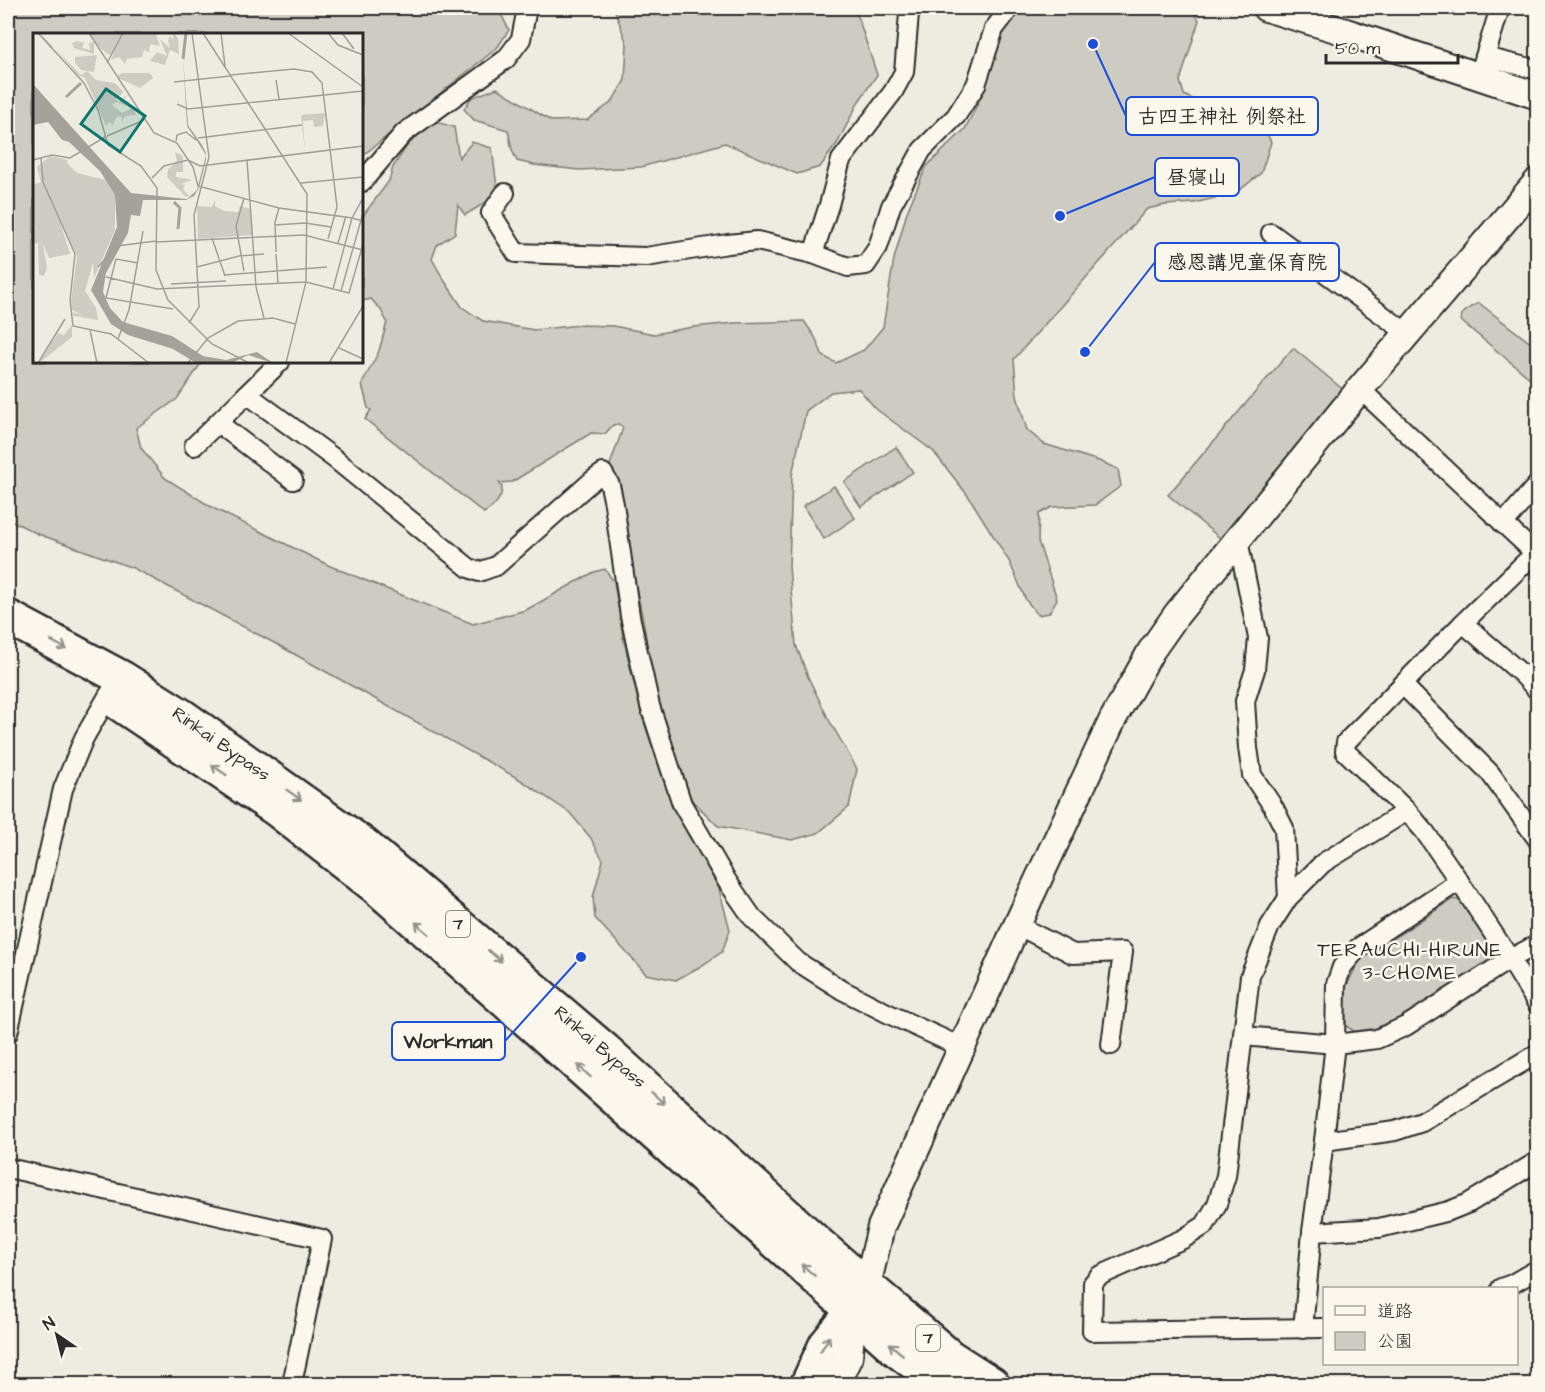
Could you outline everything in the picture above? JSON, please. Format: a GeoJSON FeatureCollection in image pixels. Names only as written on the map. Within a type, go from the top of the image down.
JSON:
{"type":"FeatureCollection","features":[{"type":"Feature","properties":{"kind":"highway","name":"Rinkai Bypass"},"geometry":{"type":"LineString","coordinates":[[8,617],[115,687]]}},
{"type":"Feature","properties":{"kind":"highway","name":"Rinkai Bypass"},"geometry":{"type":"LineString","coordinates":[[8,642],[182,716],[363,844],[605,1050],[814,1240],[898,1351],[942,1384]]}},
{"type":"Feature","properties":{"kind":"highway","name":"Rinkai Bypass"},"geometry":{"type":"LineString","coordinates":[[859,1298],[992,1384]]}},
{"type":"Feature","properties":{"kind":"main road"},"geometry":{"type":"LineString","coordinates":[[806,1384],[824,1343],[859,1298]]}},
{"type":"Feature","properties":{"kind":"main road"},"geometry":{"type":"LineString","coordinates":[[835,1384],[848,1357],[859,1298]]}},
{"type":"Feature","properties":{"kind":"street"},"geometry":{"type":"LineString","coordinates":[[363,181],[404,134],[506,59],[521,39],[527,8]]}},
{"type":"Feature","properties":{"kind":"street"},"geometry":{"type":"LineString","coordinates":[[813,254],[841,160],[893,92],[904,72],[909,14],[905,8]]}},
{"type":"Feature","properties":{"kind":"street"},"geometry":{"type":"LineString","coordinates":[[505,193],[491,213],[516,253],[646,257],[757,241],[813,254],[848,267],[866,265],[878,248],[891,206],[922,150],[956,116],[975,85],[994,29],[1010,8]]}},
{"type":"Feature","properties":{"kind":"street"},"geometry":{"type":"LineString","coordinates":[[1266,8],[1482,66],[1538,70]]}},
{"type":"Feature","properties":{"kind":"street"},"geometry":{"type":"LineString","coordinates":[[1482,66],[1500,8]]}},
{"type":"Feature","properties":{"kind":"street"},"geometry":{"type":"LineString","coordinates":[[1482,66],[1538,96]]}},
{"type":"Feature","properties":{"kind":"street"},"geometry":{"type":"LineString","coordinates":[[859,1298],[881,1227],[1017,925],[1113,719],[1151,651],[1177,614],[1360,389],[1538,181]]}},
{"type":"Feature","properties":{"kind":"street"},"geometry":{"type":"LineString","coordinates":[[1271,233],[1407,333]]}},
{"type":"Feature","properties":{"kind":"street"},"geometry":{"type":"LineString","coordinates":[[194,446],[279,363]]}},
{"type":"Feature","properties":{"kind":"street"},"geometry":{"type":"LineString","coordinates":[[1360,389],[1536,555],[1463,623],[1346,742],[1345,751],[1407,811],[1425,832],[1538,1005]]}},
{"type":"Feature","properties":{"kind":"street"},"geometry":{"type":"LineString","coordinates":[[247,394],[334,459],[469,568],[479,572],[496,566],[603,473],[610,485],[614,504],[630,616],[650,706],[682,804],[727,881],[752,917],[798,962],[842,990],[963,1048]]}},
{"type":"Feature","properties":{"kind":"street"},"geometry":{"type":"LineString","coordinates":[[218,423],[293,480]]}},
{"type":"Feature","properties":{"kind":"street"},"geometry":{"type":"LineString","coordinates":[[1503,524],[1538,484]]}},
{"type":"Feature","properties":{"kind":"street"},"geometry":{"type":"LineString","coordinates":[[1238,540],[1258,638],[1255,670],[1245,700],[1248,748],[1252,775],[1284,828],[1288,898]]}},
{"type":"Feature","properties":{"kind":"street"},"geometry":{"type":"LineString","coordinates":[[1463,623],[1538,691]]}},
{"type":"Feature","properties":{"kind":"street"},"geometry":{"type":"LineString","coordinates":[[1403,685],[1490,773],[1538,840]]}},
{"type":"Feature","properties":{"kind":"street"},"geometry":{"type":"LineString","coordinates":[[8,1033],[63,789],[84,738],[115,687]]}},
{"type":"Feature","properties":{"kind":"street"},"geometry":{"type":"LineString","coordinates":[[1323,1328],[1092,1331],[1093,1283],[1099,1276],[1183,1239],[1205,1225],[1217,1204],[1226,1176],[1250,976],[1270,926],[1288,898],[1323,863],[1407,811]]}},
{"type":"Feature","properties":{"kind":"street"},"geometry":{"type":"LineString","coordinates":[[1303,1329],[1312,1232],[1335,1044],[1336,984],[1342,967],[1358,948],[1459,881]]}},
{"type":"Feature","properties":{"kind":"street"},"geometry":{"type":"LineString","coordinates":[[1017,925],[1073,954],[1123,952],[1111,1045]]}},
{"type":"Feature","properties":{"kind":"street"},"geometry":{"type":"LineString","coordinates":[[1243,1036],[1335,1044],[1377,1039],[1406,1026],[1510,959],[1538,944]]}},
{"type":"Feature","properties":{"kind":"street"},"geometry":{"type":"LineString","coordinates":[[1324,1141],[1395,1131],[1422,1122],[1538,1053]]}},
{"type":"Feature","properties":{"kind":"street"},"geometry":{"type":"LineString","coordinates":[[1312,1232],[1379,1228],[1449,1211],[1469,1203],[1538,1161]]}},
{"type":"Feature","properties":{"kind":"street"},"geometry":{"type":"LineString","coordinates":[[8,1168],[322,1239],[292,1384]]}},
{"type":"Feature","properties":{"kind":"street"},"geometry":{"type":"LineString","coordinates":[[1504,1287],[1538,1269]]}},
{"type":"Feature","properties":{"kind":"green space"},"geometry":{"type":"Polygon","coordinates":[[[8,8],[498,8],[509,30],[497,48],[363,155],[363,33],[33,33],[33,363],[201,363],[177,399],[136,428],[141,448],[165,478],[213,508],[330,566],[473,624],[526,610],[594,572],[605,569],[614,582],[623,637],[641,713],[671,801],[719,889],[730,930],[722,952],[676,980],[646,974],[595,918],[593,897],[603,860],[590,837],[570,813],[519,779],[278,645],[133,568],[38,534],[8,519],[8,8]]]}},
{"type":"Feature","properties":{"kind":"green space"},"geometry":{"type":"Polygon","coordinates":[[[614,8],[855,8],[877,75],[859,101],[838,142],[820,167],[797,174],[725,143],[641,167],[579,170],[517,161],[508,130],[474,120],[464,109],[471,98],[497,88],[551,121],[587,120],[612,102],[625,80],[627,44],[614,8]]]}},
{"type":"Feature","properties":{"kind":"green space"},"geometry":{"type":"Polygon","coordinates":[[[1022,8],[1192,8],[1199,20],[1180,81],[1184,95],[1213,109],[1259,117],[1271,142],[1261,173],[1236,193],[1194,203],[1147,209],[1014,359],[1017,396],[1027,430],[1044,444],[1118,469],[1121,486],[1095,505],[1052,507],[1039,514],[1038,541],[1057,599],[1049,613],[1038,615],[1026,600],[1009,561],[969,497],[933,451],[876,409],[859,389],[831,392],[806,411],[792,475],[789,567],[796,645],[808,677],[828,718],[857,769],[849,807],[818,833],[792,840],[718,826],[685,793],[657,711],[644,625],[620,497],[610,465],[623,428],[619,424],[613,425],[605,434],[591,433],[512,482],[499,483],[502,491],[499,498],[484,513],[365,419],[371,410],[368,408],[362,384],[379,351],[387,322],[381,310],[371,299],[363,301],[363,216],[389,181],[393,167],[407,146],[433,121],[454,127],[459,158],[472,142],[492,148],[498,195],[465,215],[458,205],[455,233],[437,245],[432,259],[462,307],[483,321],[534,330],[580,325],[613,326],[654,334],[735,323],[804,321],[815,337],[823,356],[836,363],[864,350],[883,327],[894,259],[907,212],[926,167],[965,129],[982,95],[1002,30],[1022,8]]]}},
{"type":"Feature","properties":{"kind":"green space"},"geometry":{"type":"Polygon","coordinates":[[[1479,303],[1528,341],[1537,344],[1537,384],[1461,321],[1462,314],[1479,303]]]}},
{"type":"Feature","properties":{"kind":"green space"},"geometry":{"type":"Polygon","coordinates":[[[1293,348],[1346,392],[1221,539],[1168,495],[1293,348]]]}},
{"type":"Feature","properties":{"kind":"green space"},"geometry":{"type":"Polygon","coordinates":[[[896,447],[913,472],[861,507],[844,482],[896,447]]]}},
{"type":"Feature","properties":{"kind":"green space"},"geometry":{"type":"Polygon","coordinates":[[[834,486],[855,518],[824,539],[803,506],[834,486]]]}},
{"type":"Feature","properties":{"kind":"green space"},"geometry":{"type":"Polygon","coordinates":[[[1453,899],[1465,902],[1495,948],[1491,960],[1408,1014],[1379,1030],[1357,1033],[1346,1026],[1345,989],[1359,961],[1453,899]]]}},
{"type":"Feature","properties":{"kind":"place","name":"古四王神社 例祭社"},"geometry":{"type":"Point","coordinates":[1093,44]}},
{"type":"Feature","properties":{"kind":"place","name":"昼寝山"},"geometry":{"type":"Point","coordinates":[1060,216]}},
{"type":"Feature","properties":{"kind":"place","name":"感恩講児童保育院"},"geometry":{"type":"Point","coordinates":[1085,352]}},
{"type":"Feature","properties":{"kind":"place","name":"Workman"},"geometry":{"type":"Point","coordinates":[581,957]}},
{"type":"Feature","properties":{"kind":"district","name":"TERAUCHI-HIRUNE 3-CHOME"},"geometry":{"type":"Point","coordinates":[1410,962]}}]}
